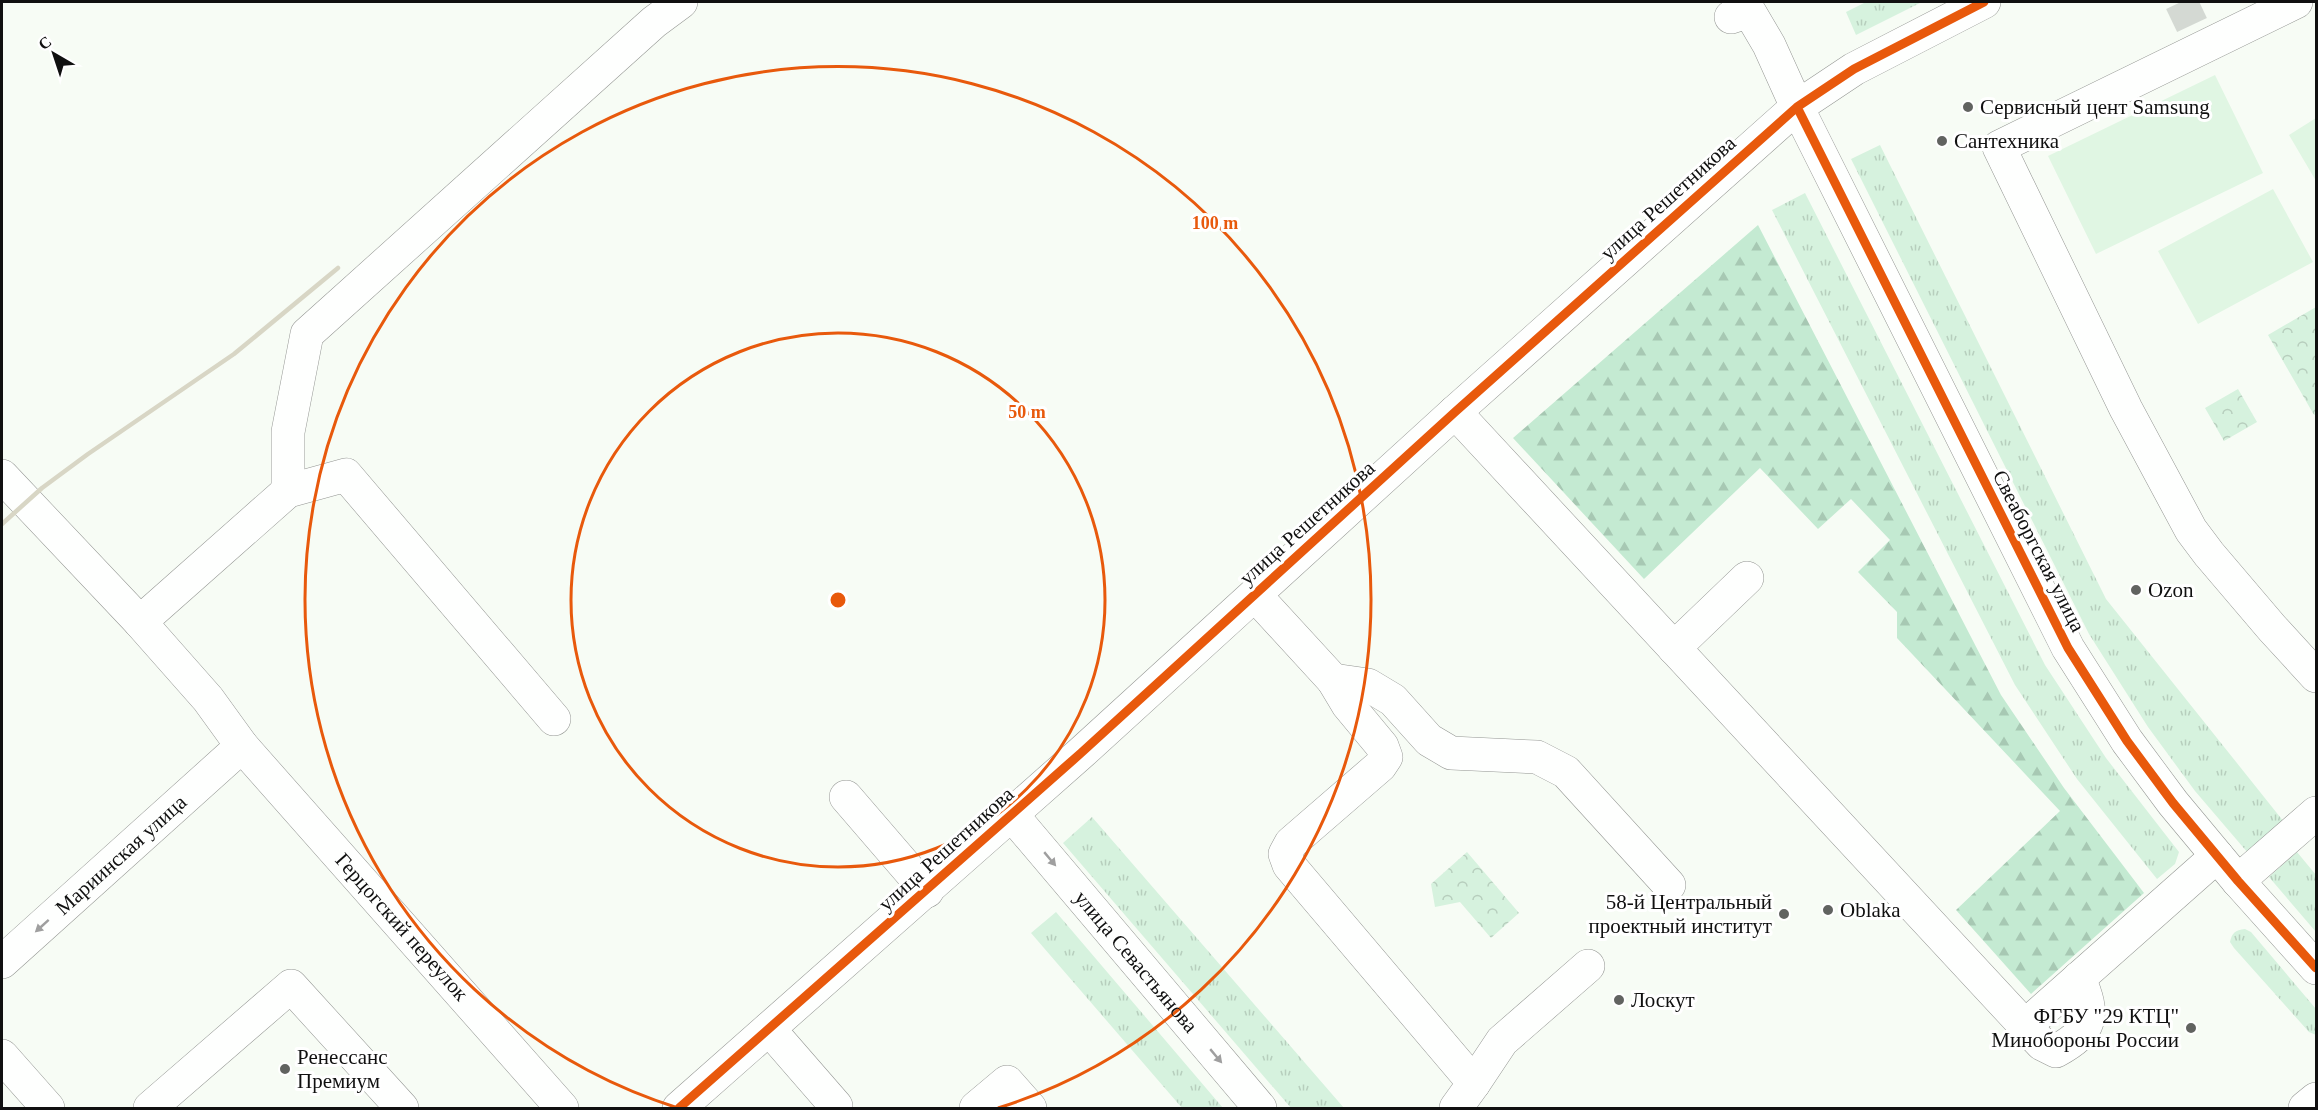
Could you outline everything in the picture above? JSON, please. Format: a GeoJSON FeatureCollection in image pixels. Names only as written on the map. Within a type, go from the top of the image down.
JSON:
{"type":"FeatureCollection","features":[{"type":"Feature","properties":{"kind":"street"},"geometry":{"type":"LineString","coordinates":[[288,491],[288,432],[307,334],[645,30],[681,2]]}},
{"type":"Feature","properties":{"kind":"street","name":"улица Решетникова"},"geometry":{"type":"LineString","coordinates":[[679,1108],[1012,815],[1455,412],[1797,107],[1854,69],[1984,2]]}},
{"type":"Feature","properties":{"kind":"street"},"geometry":{"type":"LineString","coordinates":[[2296,2],[2198,36],[1999,147],[2126,409],[2191,530],[2272,628],[2316,676]]}},
{"type":"Feature","properties":{"kind":"street","name":"Свеаборгская улица"},"geometry":{"type":"LineString","coordinates":[[1731,16],[1749,11],[1769,45],[1797,107],[2068,648],[2127,741],[2217,856],[2316,968]]}},
{"type":"Feature","properties":{"kind":"street"},"geometry":{"type":"LineString","coordinates":[[1455,412],[2025,1026],[2042,1044],[2056,1051],[2074,1041],[2086,1026],[2090,1009],[2079,978]]}},
{"type":"Feature","properties":{"kind":"street","name":"Герцогский переулок"},"geometry":{"type":"LineString","coordinates":[[2,476],[140,622],[208,699],[242,746],[562,1108]]}},
{"type":"Feature","properties":{"kind":"street"},"geometry":{"type":"LineString","coordinates":[[140,622],[288,491],[346,476],[554,719]]}},
{"type":"Feature","properties":{"kind":"street"},"geometry":{"type":"LineString","coordinates":[[1674,648],[1747,578]]}},
{"type":"Feature","properties":{"kind":"street"},"geometry":{"type":"LineString","coordinates":[[1254,595],[1333,680],[1347,705],[1382,746],[1386,757],[1380,766],[1291,843],[1285,854],[1289,865],[1465,1096],[1502,1041],[1588,966]]}},
{"type":"Feature","properties":{"kind":"street"},"geometry":{"type":"LineString","coordinates":[[1333,680],[1368,685],[1393,700],[1428,740],[1451,753],[1537,757],[1566,772],[1669,885]]}},
{"type":"Feature","properties":{"kind":"street","name":"Мариинская улица"},"geometry":{"type":"LineString","coordinates":[[2,962],[242,746]]}},
{"type":"Feature","properties":{"kind":"street"},"geometry":{"type":"LineString","coordinates":[[846,797],[927,891]]}},
{"type":"Feature","properties":{"kind":"street"},"geometry":{"type":"LineString","coordinates":[[2238,881],[2316,813]]}},
{"type":"Feature","properties":{"kind":"street","name":"улица Севастьянова"},"geometry":{"type":"LineString","coordinates":[[1012,815],[1260,1108]]}},
{"type":"Feature","properties":{"kind":"street"},"geometry":{"type":"LineString","coordinates":[[2025,1026],[2217,856]]}},
{"type":"Feature","properties":{"kind":"street"},"geometry":{"type":"LineString","coordinates":[[150,1108],[291,986],[402,1108]]}},
{"type":"Feature","properties":{"kind":"street"},"geometry":{"type":"LineString","coordinates":[[769,1029],[836,1106]]}},
{"type":"Feature","properties":{"kind":"street"},"geometry":{"type":"LineString","coordinates":[[2,1056],[48,1108]]}},
{"type":"Feature","properties":{"kind":"street"},"geometry":{"type":"LineString","coordinates":[[976,1108],[1006,1082],[1030,1108]]}},
{"type":"Feature","properties":{"kind":"street"},"geometry":{"type":"LineString","coordinates":[[2305,1108],[2316,1099]]}},
{"type":"Feature","properties":{"kind":"green space"},"geometry":{"type":"Polygon","coordinates":[[[1866,2],[1922,2],[1856,35],[1846,12],[1866,2]]]}},
{"type":"Feature","properties":{"kind":"green space"},"geometry":{"type":"Polygon","coordinates":[[[2215,75],[2263,173],[2096,254],[2048,156],[2215,75]]]}},
{"type":"Feature","properties":{"kind":"green space"},"geometry":{"type":"Polygon","coordinates":[[[2316,118],[2316,181],[2289,135],[2316,118]]]}},
{"type":"Feature","properties":{"kind":"green space"},"geometry":{"type":"Polygon","coordinates":[[[1880,145],[2106,599],[2284,822],[2248,853],[2195,791],[2148,727],[2089,634],[1851,159],[1880,145]]]}},
{"type":"Feature","properties":{"kind":"green space"},"geometry":{"type":"Polygon","coordinates":[[[2273,189],[2313,262],[2198,324],[2158,251],[2273,189]]]}},
{"type":"Feature","properties":{"kind":"green space"},"geometry":{"type":"Polygon","coordinates":[[[1805,193],[2045,665],[2106,758],[2179,852],[2175,864],[2157,879],[2077,779],[2015,685],[1772,210],[1805,193]]]}},
{"type":"Feature","properties":{"kind":"green space"},"geometry":{"type":"Polygon","coordinates":[[[1758,225],[2001,695],[2064,788],[2144,893],[2031,994],[1956,910],[2060,811],[1897,638],[1897,612],[1858,572],[1890,540],[1851,499],[1818,529],[1760,468],[1644,579],[1513,438],[1758,225]]]}},
{"type":"Feature","properties":{"kind":"green space"},"geometry":{"type":"Polygon","coordinates":[[[2316,307],[2316,414],[2314,415],[2268,335],[2316,307]]]}},
{"type":"Feature","properties":{"kind":"green space"},"geometry":{"type":"Polygon","coordinates":[[[2238,389],[2257,422],[2224,441],[2205,408],[2238,389]]]}},
{"type":"Feature","properties":{"kind":"green space"},"geometry":{"type":"Polygon","coordinates":[[[1092,817],[1344,1108],[1291,1108],[1063,843],[1092,817]]]}},
{"type":"Feature","properties":{"kind":"green space"},"geometry":{"type":"Polygon","coordinates":[[[1467,852],[1519,913],[1491,938],[1460,902],[1435,907],[1431,884],[1467,852]]]}},
{"type":"Feature","properties":{"kind":"green space"},"geometry":{"type":"Polygon","coordinates":[[[2297,852],[2316,875],[2316,932],[2269,877],[2297,852]]]}},
{"type":"Feature","properties":{"kind":"green space"},"geometry":{"type":"Polygon","coordinates":[[[1056,912],[1223,1108],[1182,1108],[1031,933],[1056,912]]]}},
{"type":"Feature","properties":{"kind":"green space"},"geometry":{"type":"Polygon","coordinates":[[[2245,929],[2251,932],[2316,1009],[2316,1035],[2309,1032],[2234,948],[2230,942],[2233,934],[2245,929]]]}},
{"type":"Feature","properties":{"kind":"tunnel"},"geometry":{"type":"LineString","coordinates":[[2181,2],[2192,25]]}},
{"type":"Feature","properties":{"kind":"railway"},"geometry":{"type":"LineString","coordinates":[[2,524],[42,488],[88,454],[234,354],[338,268]]}},
{"type":"Feature","properties":{"kind":"cycle path"},"geometry":{"type":"LineString","coordinates":[[679,1108],[1081,753],[1455,412],[1797,107],[1854,69],[1984,2]]}},
{"type":"Feature","properties":{"kind":"cycle path"},"geometry":{"type":"LineString","coordinates":[[1797,107],[2068,648],[2127,741],[2173,803],[2238,881],[2316,968]]}},
{"type":"Feature","properties":{"kind":"place","name":"Сервисный цент Samsung"},"geometry":{"type":"Point","coordinates":[1968,107]}},
{"type":"Feature","properties":{"kind":"place","name":"Сантехника"},"geometry":{"type":"Point","coordinates":[1942,141]}},
{"type":"Feature","properties":{"kind":"place","name":"Ozon"},"geometry":{"type":"Point","coordinates":[2136,590]}},
{"type":"Feature","properties":{"kind":"place","name":"Oblaka"},"geometry":{"type":"Point","coordinates":[1828,910]}},
{"type":"Feature","properties":{"kind":"place","name":"58-й Центральный проектный институт"},"geometry":{"type":"Point","coordinates":[1784,914]}},
{"type":"Feature","properties":{"kind":"place","name":"Лоскут"},"geometry":{"type":"Point","coordinates":[1619,1000]}},
{"type":"Feature","properties":{"kind":"place","name":"ФГБУ \"29 КТЦ\" Минобороны России"},"geometry":{"type":"Point","coordinates":[2191,1028]}},
{"type":"Feature","properties":{"kind":"place","name":"Ренессанс Премиум"},"geometry":{"type":"Point","coordinates":[285,1069]}}]}
